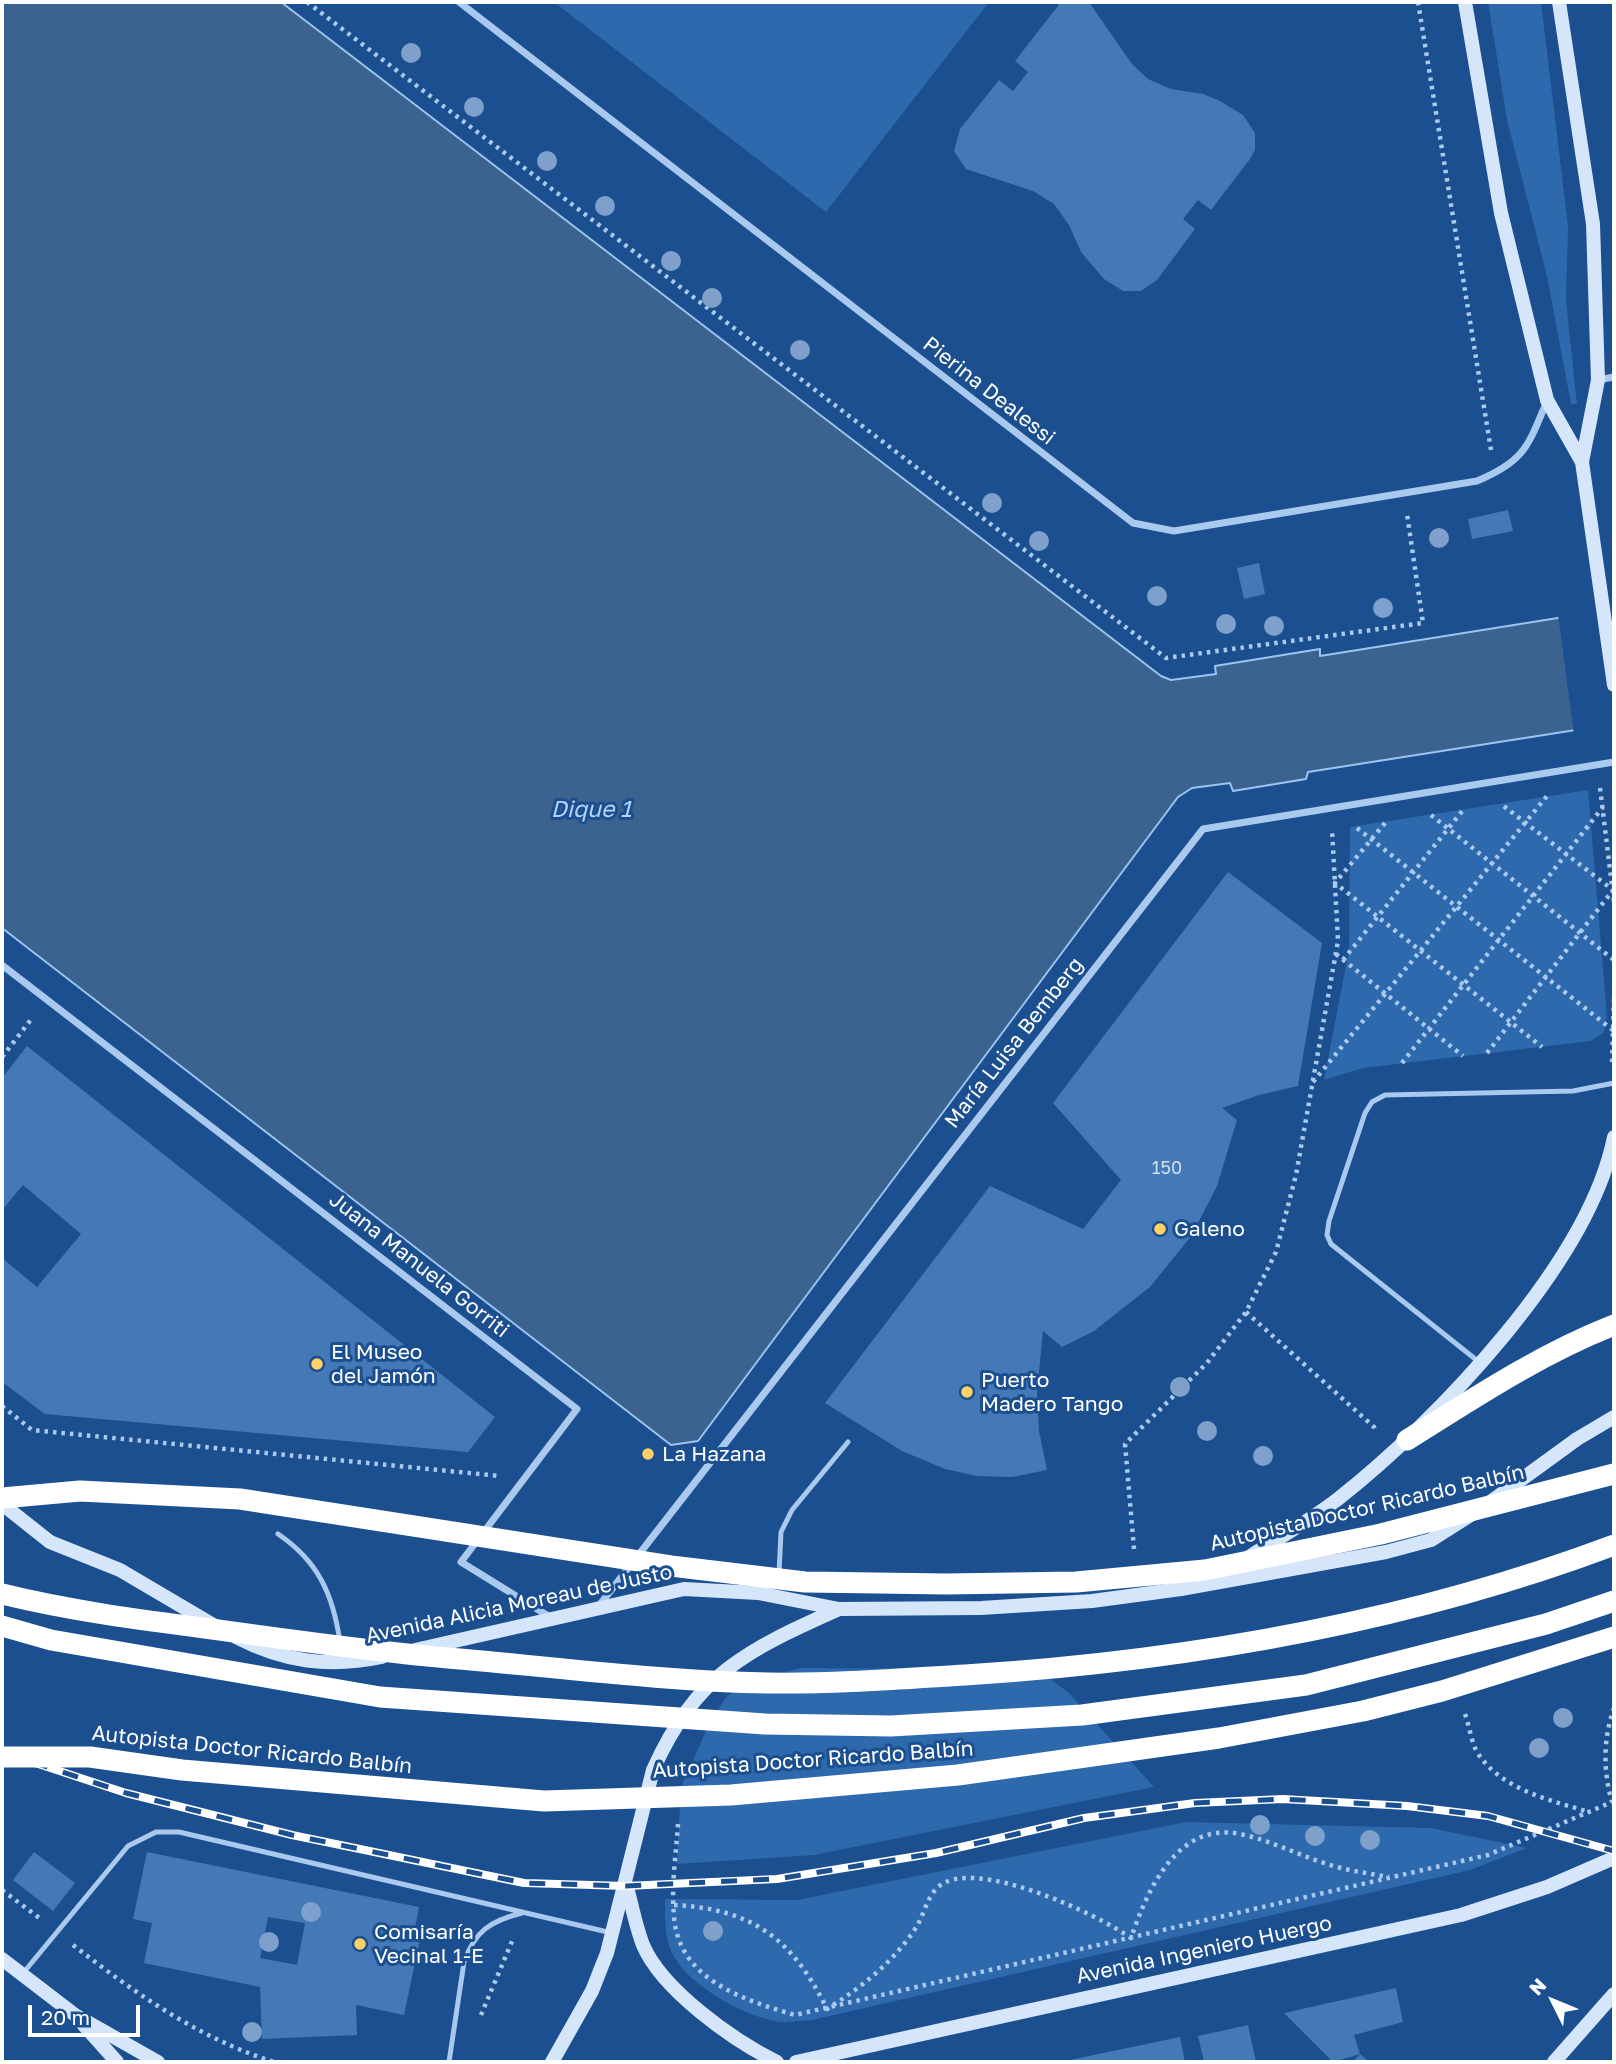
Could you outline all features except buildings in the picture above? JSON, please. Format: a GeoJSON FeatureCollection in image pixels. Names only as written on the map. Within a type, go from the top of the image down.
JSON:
{"type":"FeatureCollection","features":[{"type":"Feature","properties":{"kind":"highway"},"geometry":{"type":"LineString","coordinates":[[1407,1440],[1512,1375],[1614,1325]]}},
{"type":"Feature","properties":{"kind":"highway","name":"Autopista Doctor Ricardo Balbín"},"geometry":{"type":"LineString","coordinates":[[2,1498],[80,1491],[240,1499],[671,1566],[805,1581],[947,1584],[1076,1582],[1205,1570],[1381,1534],[1614,1474]]}},
{"type":"Feature","properties":{"kind":"highway"},"geometry":{"type":"LineString","coordinates":[[2,1594],[60,1609],[379,1651],[654,1678],[770,1683],[886,1680],[1057,1669],[1224,1648],[1393,1615],[1557,1566],[1614,1545]]}},
{"type":"Feature","properties":{"kind":"highway"},"geometry":{"type":"LineString","coordinates":[[2,1626],[51,1640],[380,1697],[765,1724],[891,1726],[1083,1715],[1306,1685],[1546,1624],[1614,1601]]}},
{"type":"Feature","properties":{"kind":"highway","name":"Autopista Doctor Ricardo Balbín"},"geometry":{"type":"LineString","coordinates":[[2,1757],[90,1757],[182,1770],[544,1801],[731,1795],[958,1775],[1219,1738],[1363,1711],[1442,1691],[1614,1637]]}},
{"type":"Feature","properties":{"kind":"main road"},"geometry":{"type":"LineString","coordinates":[[1465,2],[1501,213],[1547,400],[1582,462],[1614,685]]}},
{"type":"Feature","properties":{"kind":"main road"},"geometry":{"type":"LineString","coordinates":[[1559,2],[1593,225],[1598,380],[1582,462]]}},
{"type":"Feature","properties":{"kind":"main road"},"geometry":{"type":"LineString","coordinates":[[1210,1583],[1335,1501],[1407,1440],[1479,1362],[1575,1238],[1599,1189],[1614,1137]]}},
{"type":"Feature","properties":{"kind":"main road","name":"Avenida Alicia Moreau de Justo"},"geometry":{"type":"LineString","coordinates":[[2,1504],[50,1542],[120,1570],[249,1644],[307,1663],[342,1662],[370,1659],[684,1589],[722,1589],[839,1609],[1042,1605],[1138,1595],[1386,1552],[1431,1540],[1452,1529],[1577,1439],[1614,1417]]}},
{"type":"Feature","properties":{"kind":"main road"},"geometry":{"type":"LineString","coordinates":[[552,2062],[592,1990],[613,1933],[653,1770],[685,1711],[715,1677],[774,1638],[839,1609]]}},
{"type":"Feature","properties":{"kind":"main road","name":"Avenida Ingeniero Huergo"},"geometry":{"type":"LineString","coordinates":[[796,2062],[1461,1915],[1547,1887],[1614,1858]]}},
{"type":"Feature","properties":{"kind":"main road"},"geometry":{"type":"LineString","coordinates":[[626,1886],[644,1946],[661,1974],[720,2028],[746,2047],[777,2062]]}},
{"type":"Feature","properties":{"kind":"main road"},"geometry":{"type":"LineString","coordinates":[[2,1959],[75,2015],[158,2062]]}},
{"type":"Feature","properties":{"kind":"main road"},"geometry":{"type":"LineString","coordinates":[[1555,2062],[1614,1994]]}},
{"type":"Feature","properties":{"kind":"main road"},"geometry":{"type":"LineString","coordinates":[[75,2015],[117,2062]]}},
{"type":"Feature","properties":{"kind":"street","name":"Pierina Dealessi"},"geometry":{"type":"LineString","coordinates":[[459,2],[1133,523],[1174,531],[1477,481],[1495,473],[1525,451],[1547,400]]}},
{"type":"Feature","properties":{"kind":"street"},"geometry":{"type":"LineString","coordinates":[[1598,380],[1614,377]]}},
{"type":"Feature","properties":{"kind":"street","name":"María Luisa Bemberg"},"geometry":{"type":"LineString","coordinates":[[598,1607],[1203,829],[1478,787],[1614,762]]}},
{"type":"Feature","properties":{"kind":"street","name":"Juana Manuela Gorriti"},"geometry":{"type":"LineString","coordinates":[[2,965],[577,1409],[461,1562],[553,1619]]}},
{"type":"Feature","properties":{"kind":"lane"},"geometry":{"type":"LineString","coordinates":[[1479,1362],[1331,1244],[1327,1235],[1329,1221],[1365,1113],[1372,1102],[1385,1095],[1573,1091],[1612,1084]]}},
{"type":"Feature","properties":{"kind":"lane"},"geometry":{"type":"LineString","coordinates":[[778,1597],[781,1532],[792,1510],[848,1442]]}},
{"type":"Feature","properties":{"kind":"lane"},"geometry":{"type":"LineString","coordinates":[[278,1534],[299,1548],[316,1567],[338,1627],[342,1662]]}},
{"type":"Feature","properties":{"kind":"lane"},"geometry":{"type":"LineString","coordinates":[[22,1974],[128,1846],[156,1832],[179,1832],[613,1933]]}},
{"type":"Feature","properties":{"kind":"lane"},"geometry":{"type":"LineString","coordinates":[[449,2062],[464,1962],[469,1947],[485,1926],[496,1920],[525,1913]]}},
{"type":"Feature","properties":{"kind":"path"},"geometry":{"type":"LineString","coordinates":[[307,2],[1166,658],[1423,623],[1404,495]]}},
{"type":"Feature","properties":{"kind":"path"},"geometry":{"type":"LineString","coordinates":[[1418,2],[1495,473]]}},
{"type":"Feature","properties":{"kind":"path"},"geometry":{"type":"LineString","coordinates":[[1598,765],[1614,902]]}},
{"type":"Feature","properties":{"kind":"path"},"geometry":{"type":"LineString","coordinates":[[1312,1082],[1568,770]]}},
{"type":"Feature","properties":{"kind":"path"},"geometry":{"type":"LineString","coordinates":[[1343,960],[1448,829],[1478,787],[1613,890]]}},
{"type":"Feature","properties":{"kind":"path"},"geometry":{"type":"LineString","coordinates":[[1335,883],[1407,796],[1614,960]]}},
{"type":"Feature","properties":{"kind":"path"},"geometry":{"type":"LineString","coordinates":[[1402,1063],[1603,807]]}},
{"type":"Feature","properties":{"kind":"path"},"geometry":{"type":"LineString","coordinates":[[1331,808],[1614,1031]]}},
{"type":"Feature","properties":{"kind":"path"},"geometry":{"type":"LineString","coordinates":[[1138,1595],[1125,1444],[1207,1363],[1246,1312],[1276,1252],[1296,1175],[1336,954],[1331,808]]}},
{"type":"Feature","properties":{"kind":"path"},"geometry":{"type":"LineString","coordinates":[[1335,883],[1542,1047]]}},
{"type":"Feature","properties":{"kind":"path"},"geometry":{"type":"LineString","coordinates":[[1487,1053],[1613,890]]}},
{"type":"Feature","properties":{"kind":"path"},"geometry":{"type":"LineString","coordinates":[[1336,954],[1462,1056]]}},
{"type":"Feature","properties":{"kind":"path"},"geometry":{"type":"LineString","coordinates":[[1612,1084],[1614,997]]}},
{"type":"Feature","properties":{"kind":"path"},"geometry":{"type":"LineString","coordinates":[[2,1057],[46,1000]]}},
{"type":"Feature","properties":{"kind":"path"},"geometry":{"type":"LineString","coordinates":[[2,1406],[32,1430],[525,1478]]}},
{"type":"Feature","properties":{"kind":"path"},"geometry":{"type":"LineString","coordinates":[[678,1820],[674,1906],[681,1945],[710,1980],[734,1995],[795,2015],[1488,1855],[1612,1802],[1606,1783],[1605,1750],[1614,1708]]}},
{"type":"Feature","properties":{"kind":"path"},"geometry":{"type":"LineString","coordinates":[[1131,1938],[1152,1885],[1168,1863],[1183,1848],[1212,1835],[1237,1833],[1348,1870],[1392,1878]]}},
{"type":"Feature","properties":{"kind":"path"},"geometry":{"type":"LineString","coordinates":[[827,2009],[881,1970],[917,1925],[939,1886],[948,1882],[987,1880],[1032,1889],[1075,1906],[1111,1924],[1131,1938]]}},
{"type":"Feature","properties":{"kind":"path"},"geometry":{"type":"LineString","coordinates":[[2,1890],[167,2014],[250,2055],[274,2062]]}},
{"type":"Feature","properties":{"kind":"path"},"geometry":{"type":"LineString","coordinates":[[674,1906],[719,1910],[754,1924],[778,1940],[795,1958],[827,2009]]}},
{"type":"Feature","properties":{"kind":"path"},"geometry":{"type":"LineString","coordinates":[[476,2025],[525,1913]]}},
{"type":"Feature","properties":{"kind":"shaded area"},"geometry":{"type":"Polygon","coordinates":[[[554,2],[989,2],[826,212],[554,2]]]}},
{"type":"Feature","properties":{"kind":"shaded area"},"geometry":{"type":"Polygon","coordinates":[[[1488,2],[1541,2],[1568,226],[1566,301],[1577,404],[1571,404],[1547,276],[1507,120],[1488,2]]]}},
{"type":"Feature","properties":{"kind":"shaded area"},"geometry":{"type":"Polygon","coordinates":[[[1588,790],[1607,1017],[1604,1032],[1591,1041],[1363,1068],[1324,1080],[1349,950],[1350,827],[1588,790]]]}},
{"type":"Feature","properties":{"kind":"shaded area"},"geometry":{"type":"Polygon","coordinates":[[[801,1668],[946,1669],[1044,1675],[1068,1692],[1154,1787],[814,1855],[677,1864],[681,1787],[711,1720],[727,1696],[755,1679],[801,1668]]]}},
{"type":"Feature","properties":{"kind":"shaded area"},"geometry":{"type":"Polygon","coordinates":[[[1186,1822],[1431,1828],[1527,1848],[1470,1870],[812,2020],[771,2020],[721,1999],[705,1989],[680,1965],[668,1940],[665,1899],[797,1900],[1186,1822]]]}},
{"type":"Feature","properties":{"kind":"water","name":"Dique 1"},"geometry":{"type":"Polygon","coordinates":[[[2,2],[281,2],[1161,676],[1171,680],[1216,674],[1215,666],[1320,649],[1320,656],[1614,609],[1614,724],[1308,772],[1306,779],[1233,791],[1230,783],[1192,788],[1178,797],[698,1441],[671,1445],[2,928],[2,2]]]}},
{"type":"Feature","properties":{"kind":"pier"},"geometry":{"type":"Polygon","coordinates":[[[1614,605],[1614,728],[1574,734],[1558,614],[1614,605]]]}},
{"type":"Feature","properties":{"kind":"railway"},"geometry":{"type":"LineString","coordinates":[[2,1752],[126,1793],[292,1835],[524,1883],[626,1886],[777,1879],[936,1853],[1084,1818],[1195,1803],[1283,1799],[1407,1806],[1488,1816],[1614,1851]]}},
{"type":"Feature","properties":{"kind":"place","name":"Galeno"},"geometry":{"type":"Point","coordinates":[1160,1229]}},
{"type":"Feature","properties":{"kind":"place","name":"El Museo del Jamón"},"geometry":{"type":"Point","coordinates":[317,1364]}},
{"type":"Feature","properties":{"kind":"place","name":"Puerto Madero Tango"},"geometry":{"type":"Point","coordinates":[967,1392]}},
{"type":"Feature","properties":{"kind":"place","name":"La Hazana"},"geometry":{"type":"Point","coordinates":[648,1454]}},
{"type":"Feature","properties":{"kind":"place","name":"Comisaría Vecinal 1-E"},"geometry":{"type":"Point","coordinates":[360,1944]}}]}
